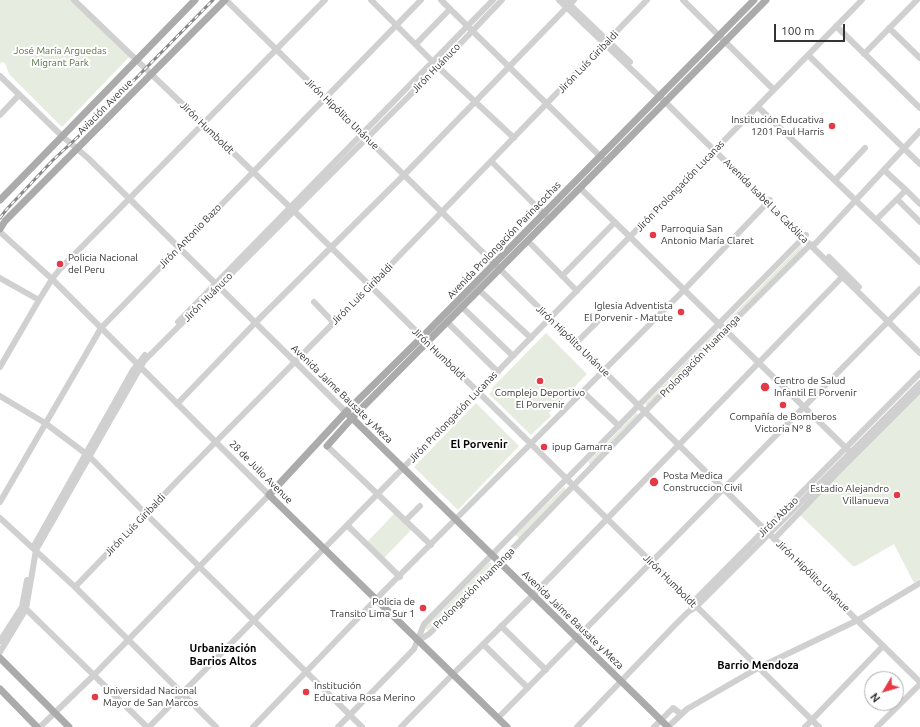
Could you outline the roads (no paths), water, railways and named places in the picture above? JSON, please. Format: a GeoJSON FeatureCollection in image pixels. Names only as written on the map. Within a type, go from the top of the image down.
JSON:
{"type":"FeatureCollection","features":[{"type":"Feature","properties":{"kind":"main road","name":"Aviación Avenue"},"geometry":{"type":"LineString","coordinates":[[0,200],[195,0]]}},
{"type":"Feature","properties":{"kind":"main road","name":"Aviación Avenue"},"geometry":{"type":"LineString","coordinates":[[0,230],[5,221],[226,0]]}},
{"type":"Feature","properties":{"kind":"main road","name":"Avenida Prolongación Parinacochas"},"geometry":{"type":"LineString","coordinates":[[327,446],[425,340],[497,266],[544,213],[754,0]]}},
{"type":"Feature","properties":{"kind":"main road","name":"Avenida Prolongación Parinacochas"},"geometry":{"type":"LineString","coordinates":[[270,495],[346,412],[447,322],[479,290],[497,266],[528,241],[766,0]]}},
{"type":"Feature","properties":{"kind":"main road","name":"Avenida Jaime Bausate y Meza"},"geometry":{"type":"LineString","coordinates":[[346,412],[668,727]]}},
{"type":"Feature","properties":{"kind":"main road","name":"28 de Julio Avenue"},"geometry":{"type":"LineString","coordinates":[[270,495],[507,727]]}},
{"type":"Feature","properties":{"kind":"main road"},"geometry":{"type":"LineString","coordinates":[[0,658],[69,727]]}},
{"type":"Feature","properties":{"kind":"main road"},"geometry":{"type":"LineString","coordinates":[[0,689],[37,727]]}},
{"type":"Feature","properties":{"kind":"street","name":"Jirón Humboldt"},"geometry":{"type":"LineString","coordinates":[[74,0],[292,209],[819,727]]}},
{"type":"Feature","properties":{"kind":"street","name":"Jirón Hipólito Unánue"},"geometry":{"type":"LineString","coordinates":[[226,0],[858,620],[920,683]]}},
{"type":"Feature","properties":{"kind":"street"},"geometry":{"type":"LineString","coordinates":[[0,367],[52,279],[325,0]]}},
{"type":"Feature","properties":{"kind":"street"},"geometry":{"type":"LineString","coordinates":[[371,0],[514,138]]}},
{"type":"Feature","properties":{"kind":"street","name":"Jirón Antonio Bazo"},"geometry":{"type":"LineString","coordinates":[[0,502],[101,328],[420,0]]}},
{"type":"Feature","properties":{"kind":"street"},"geometry":{"type":"LineString","coordinates":[[441,0],[606,162]]}},
{"type":"Feature","properties":{"kind":"street","name":"Jirón Huánuco"},"geometry":{"type":"LineString","coordinates":[[0,641],[24,602],[34,549],[138,365],[436,64],[470,28],[493,0]]}},
{"type":"Feature","properties":{"kind":"street","name":"Jirón Huánuco"},"geometry":{"type":"LineString","coordinates":[[470,28],[502,0]]}},
{"type":"Feature","properties":{"kind":"street","name":"Avenida Isabel La Católica"},"geometry":{"type":"LineString","coordinates":[[559,0],[569,3],[844,275],[920,353]]}},
{"type":"Feature","properties":{"kind":"street","name":"Jirón Luís Giribaldi"},"geometry":{"type":"LineString","coordinates":[[75,587],[296,362],[647,0]]}},
{"type":"Feature","properties":{"kind":"street"},"geometry":{"type":"LineString","coordinates":[[683,0],[774,90]]}},
{"type":"Feature","properties":{"kind":"street","name":"Jirón Prolongación Lucanas"},"geometry":{"type":"LineString","coordinates":[[148,727],[862,0]]}},
{"type":"Feature","properties":{"kind":"street"},"geometry":{"type":"LineString","coordinates":[[864,54],[917,0]]}},
{"type":"Feature","properties":{"kind":"street"},"geometry":{"type":"LineString","coordinates":[[178,404],[255,323],[404,175],[569,3]]}},
{"type":"Feature","properties":{"kind":"street"},"geometry":{"type":"LineString","coordinates":[[416,44],[450,9]]}},
{"type":"Feature","properties":{"kind":"street"},"geometry":{"type":"LineString","coordinates":[[836,26],[920,108]]}},
{"type":"Feature","properties":{"kind":"street"},"geometry":{"type":"LineString","coordinates":[[889,28],[920,58]]}},
{"type":"Feature","properties":{"kind":"street"},"geometry":{"type":"LineString","coordinates":[[808,55],[920,164]]}},
{"type":"Feature","properties":{"kind":"street","name":"Avenida Jaime Bausate y Meza"},"geometry":{"type":"LineString","coordinates":[[0,76],[62,136],[77,148],[346,412]]}},
{"type":"Feature","properties":{"kind":"street"},"geometry":{"type":"LineString","coordinates":[[0,115],[20,95]]}},
{"type":"Feature","properties":{"kind":"street"},"geometry":{"type":"LineString","coordinates":[[758,107],[877,219],[920,262]]}},
{"type":"Feature","properties":{"kind":"street","name":"Prolongación Huamanga"},"geometry":{"type":"LineString","coordinates":[[418,641],[432,631],[725,330],[857,200],[920,131]]}},
{"type":"Feature","properties":{"kind":"street"},"geometry":{"type":"LineString","coordinates":[[835,180],[865,148]]}},
{"type":"Feature","properties":{"kind":"street"},"geometry":{"type":"LineString","coordinates":[[491,161],[549,219]]}},
{"type":"Feature","properties":{"kind":"street"},"geometry":{"type":"LineString","coordinates":[[884,170],[920,204]]}},
{"type":"Feature","properties":{"kind":"street"},"geometry":{"type":"LineString","coordinates":[[580,188],[848,450]]}},
{"type":"Feature","properties":{"kind":"street"},"geometry":{"type":"LineString","coordinates":[[877,219],[906,190]]}},
{"type":"Feature","properties":{"kind":"street"},"geometry":{"type":"LineString","coordinates":[[897,199],[920,222]]}},
{"type":"Feature","properties":{"kind":"street"},"geometry":{"type":"LineString","coordinates":[[253,727],[376,600],[532,444],[769,202]]}},
{"type":"Feature","properties":{"kind":"street"},"geometry":{"type":"LineString","coordinates":[[562,276],[615,222]]}},
{"type":"Feature","properties":{"kind":"street","name":"28 de Julio Avenue"},"geometry":{"type":"LineString","coordinates":[[0,230],[52,279],[270,495]]}},
{"type":"Feature","properties":{"kind":"street","name":"Prolongación Huamanga"},"geometry":{"type":"LineString","coordinates":[[418,641],[424,624],[805,237]]}},
{"type":"Feature","properties":{"kind":"street"},"geometry":{"type":"LineString","coordinates":[[528,241],[577,291]]}},
{"type":"Feature","properties":{"kind":"street"},"geometry":{"type":"LineString","coordinates":[[401,727],[533,595],[678,444],[844,275]]}},
{"type":"Feature","properties":{"kind":"street"},"geometry":{"type":"LineString","coordinates":[[0,278],[39,300]]}},
{"type":"Feature","properties":{"kind":"street"},"geometry":{"type":"LineString","coordinates":[[498,718],[920,289]]}},
{"type":"Feature","properties":{"kind":"street"},"geometry":{"type":"LineString","coordinates":[[479,290],[531,338]]}},
{"type":"Feature","properties":{"kind":"street"},"geometry":{"type":"LineString","coordinates":[[314,302],[334,322]]}},
{"type":"Feature","properties":{"kind":"street"},"geometry":{"type":"LineString","coordinates":[[462,307],[513,356]]}},
{"type":"Feature","properties":{"kind":"street"},"geometry":{"type":"LineString","coordinates":[[576,344],[599,320]]}},
{"type":"Feature","properties":{"kind":"street","name":"Avenida Isabel La Católica"},"geometry":{"type":"LineString","coordinates":[[889,320],[920,348]]}},
{"type":"Feature","properties":{"kind":"street"},"geometry":{"type":"LineString","coordinates":[[447,322],[498,372]]}},
{"type":"Feature","properties":{"kind":"street","name":"Jirón Abtao"},"geometry":{"type":"LineString","coordinates":[[577,727],[694,605],[848,450],[920,373]]}},
{"type":"Feature","properties":{"kind":"street","name":"Jirón Abtao"},"geometry":{"type":"LineString","coordinates":[[848,450],[920,383]]}},
{"type":"Feature","properties":{"kind":"street"},"geometry":{"type":"LineString","coordinates":[[774,539],[920,390]]}},
{"type":"Feature","properties":{"kind":"street"},"geometry":{"type":"LineString","coordinates":[[583,392],[619,426]]}},
{"type":"Feature","properties":{"kind":"street"},"geometry":{"type":"LineString","coordinates":[[0,396],[45,423],[87,454],[362,727]]}},
{"type":"Feature","properties":{"kind":"street"},"geometry":{"type":"LineString","coordinates":[[327,446],[431,545]]}},
{"type":"Feature","properties":{"kind":"street"},"geometry":{"type":"LineString","coordinates":[[40,727],[94,675],[270,495]]}},
{"type":"Feature","properties":{"kind":"street"},"geometry":{"type":"LineString","coordinates":[[405,521],[420,506]]}},
{"type":"Feature","properties":{"kind":"street"},"geometry":{"type":"LineString","coordinates":[[0,518],[75,587],[181,694],[216,727]]}},
{"type":"Feature","properties":{"kind":"street"},"geometry":{"type":"LineString","coordinates":[[347,525],[400,577]]}},
{"type":"Feature","properties":{"kind":"street","name":"Jirón Huánuco"},"geometry":{"type":"LineString","coordinates":[[0,652],[26,609],[34,549]]}},
{"type":"Feature","properties":{"kind":"street"},"geometry":{"type":"LineString","coordinates":[[668,727],[686,709],[758,668],[858,620],[920,583]]}},
{"type":"Feature","properties":{"kind":"street"},"geometry":{"type":"LineString","coordinates":[[26,609],[148,727]]}},
{"type":"Feature","properties":{"kind":"street"},"geometry":{"type":"LineString","coordinates":[[501,626],[546,670]]}},
{"type":"Feature","properties":{"kind":"street"},"geometry":{"type":"LineString","coordinates":[[338,727],[414,649],[418,641]]}},
{"type":"Feature","properties":{"kind":"street"},"geometry":{"type":"LineString","coordinates":[[483,644],[528,688]]}},
{"type":"Feature","properties":{"kind":"street"},"geometry":{"type":"LineString","coordinates":[[805,727],[883,646]]}},
{"type":"Feature","properties":{"kind":"street"},"geometry":{"type":"LineString","coordinates":[[878,727],[920,683]]}},
{"type":"Feature","properties":{"kind":"street"},"geometry":{"type":"LineString","coordinates":[[654,727],[673,708],[681,714]]}},
{"type":"Feature","properties":{"kind":"railway"},"geometry":{"type":"LineString","coordinates":[[0,218],[53,160],[81,134],[213,0]]}},
{"type":"Feature","properties":{"kind":"place","name":"Institución Educativa 1201 Paul Harris"},"geometry":{"type":"Point","coordinates":[832,126]}},
{"type":"Feature","properties":{"kind":"place","name":"Parroquia San Antonio María Claret"},"geometry":{"type":"Point","coordinates":[653,235]}},
{"type":"Feature","properties":{"kind":"place","name":"Policia Nacional del Peru"},"geometry":{"type":"Point","coordinates":[60,264]}},
{"type":"Feature","properties":{"kind":"place","name":"Iglesia Adventista El Porvenir - Matute"},"geometry":{"type":"Point","coordinates":[681,312]}},
{"type":"Feature","properties":{"kind":"place","name":"Complejo Deportivo El Porvenir"},"geometry":{"type":"Point","coordinates":[540,381]}},
{"type":"Feature","properties":{"kind":"place","name":"Centro de Salud Infantil El Porvenir"},"geometry":{"type":"Point","coordinates":[765,387]}},
{"type":"Feature","properties":{"kind":"place","name":"Compañía de Bomberos Victoria Nº 8"},"geometry":{"type":"Point","coordinates":[783,405]}},
{"type":"Feature","properties":{"kind":"place","name":"ipup Gamarra"},"geometry":{"type":"Point","coordinates":[544,447]}},
{"type":"Feature","properties":{"kind":"place","name":"Posta Medica Construccion Civil"},"geometry":{"type":"Point","coordinates":[654,482]}},
{"type":"Feature","properties":{"kind":"place","name":"Estadio Alejandro Villanueva"},"geometry":{"type":"Point","coordinates":[897,495]}},
{"type":"Feature","properties":{"kind":"place","name":"Policia de Transito Lima Sur 1"},"geometry":{"type":"Point","coordinates":[423,608]}},
{"type":"Feature","properties":{"kind":"place","name":"Institución Educativa Rosa Merino"},"geometry":{"type":"Point","coordinates":[306,692]}},
{"type":"Feature","properties":{"kind":"place","name":"Universidad Nacional Mayor de San Marcos"},"geometry":{"type":"Point","coordinates":[95,697]}},
{"type":"Feature","properties":{"kind":"district","name":"El Porvenir"},"geometry":{"type":"Point","coordinates":[479,444]}},
{"type":"Feature","properties":{"kind":"district","name":"Urbanización Barrios Altos"},"geometry":{"type":"Point","coordinates":[223,654]}},
{"type":"Feature","properties":{"kind":"district","name":"Barrio Mendoza"},"geometry":{"type":"Point","coordinates":[758,665]}},
{"type":"Feature","properties":{"kind":"park label","name":"José María Arguedas Migrant Park"},"geometry":{"type":"Point","coordinates":[60,56]}}]}
